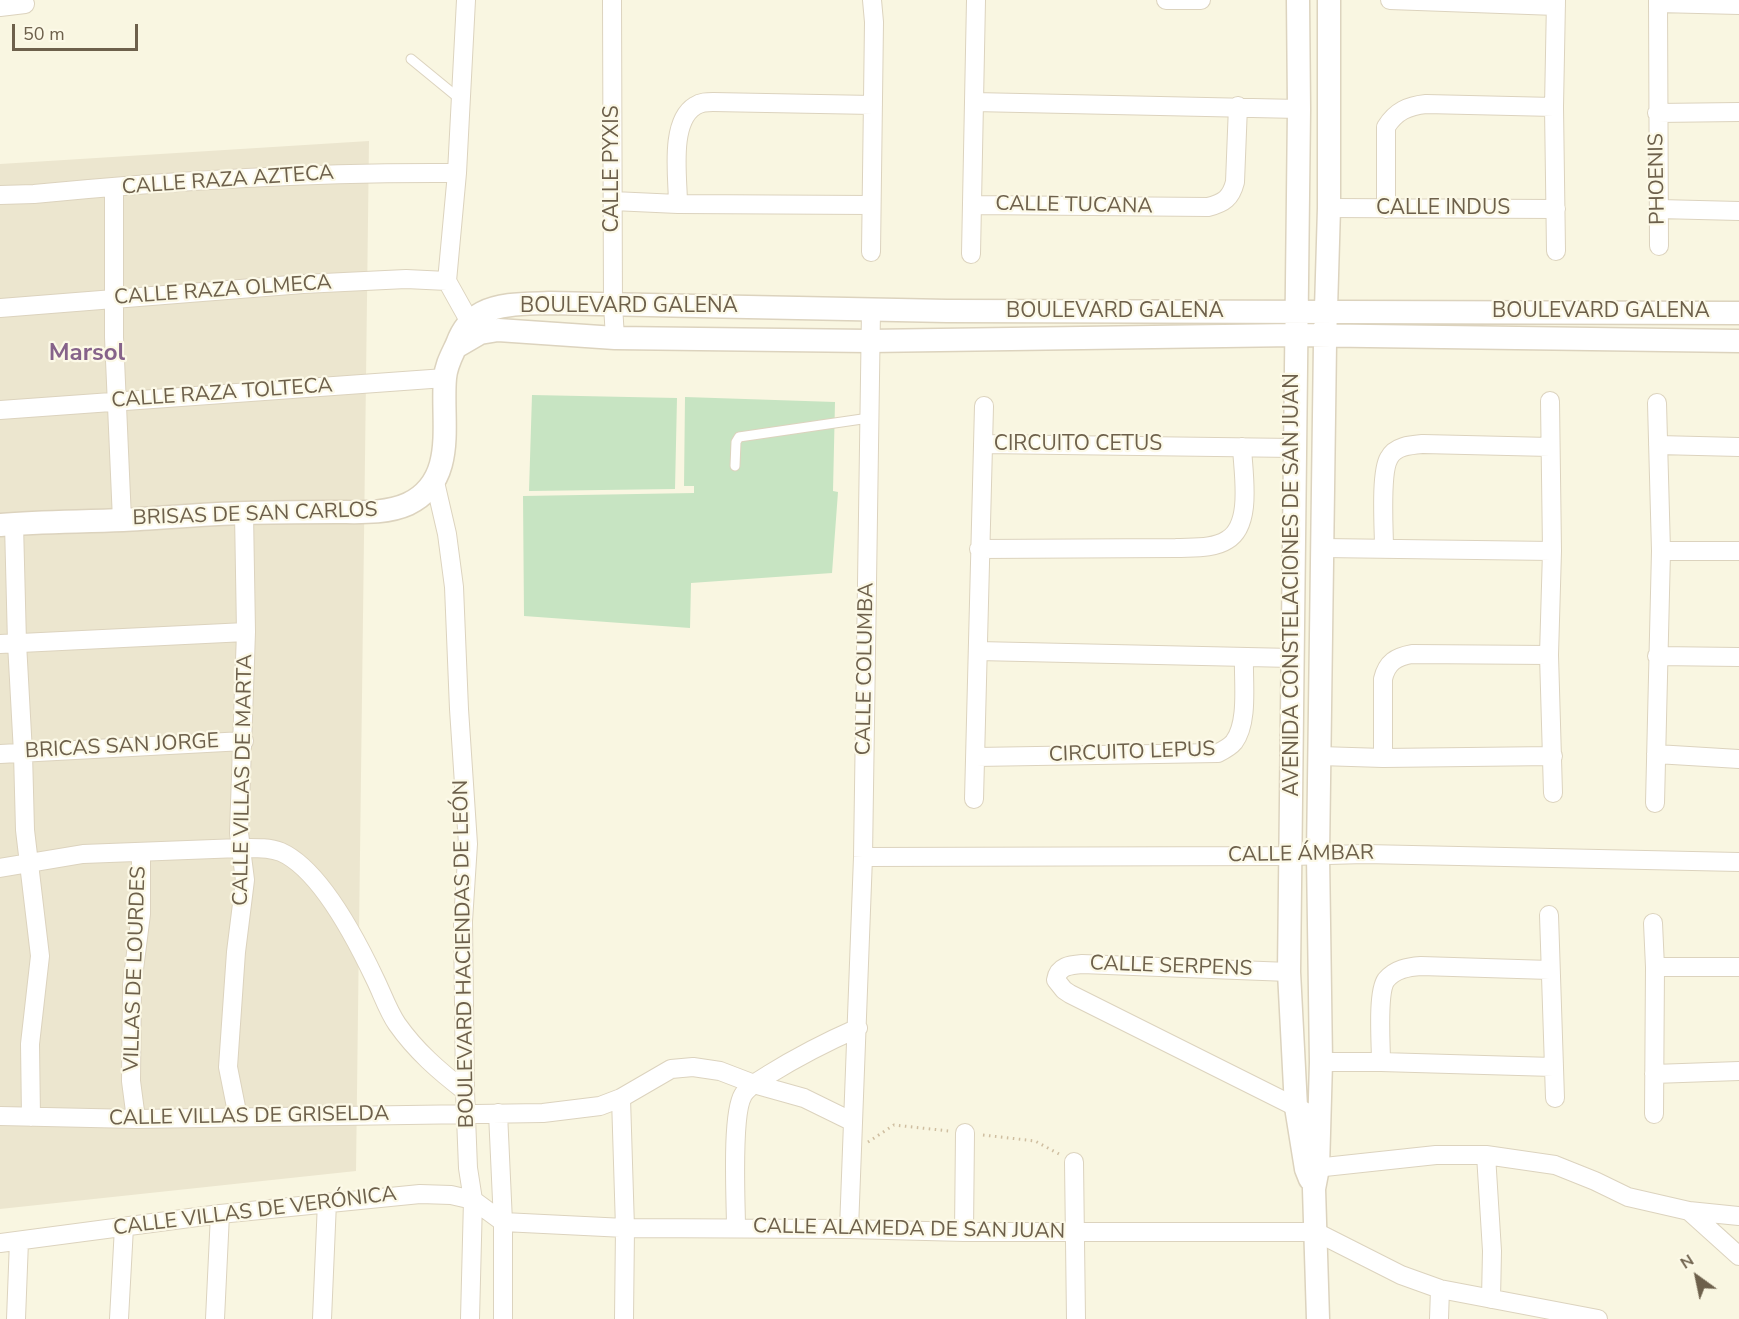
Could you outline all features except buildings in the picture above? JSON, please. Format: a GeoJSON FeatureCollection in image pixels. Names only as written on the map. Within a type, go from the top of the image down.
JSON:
{"type":"FeatureCollection","features":[{"type":"Feature","properties":{"kind":"street"},"geometry":{"type":"LineString","coordinates":[[435,482],[446,437],[445,378],[447,364],[456,347],[484,324],[447,281],[457,173],[466,0]]}},
{"type":"Feature","properties":{"kind":"street","name":"CALLE PYXIS"},"geometry":{"type":"LineString","coordinates":[[612,0],[615,338]]}},
{"type":"Feature","properties":{"kind":"street"},"geometry":{"type":"LineString","coordinates":[[871,252],[874,22],[872,0]]}},
{"type":"Feature","properties":{"kind":"street","name":"CALLE TUCANA"},"geometry":{"type":"LineString","coordinates":[[976,0],[973,205],[1208,207],[1219,204],[1226,201],[1232,194],[1235,182],[1238,106]]}},
{"type":"Feature","properties":{"kind":"street"},"geometry":{"type":"LineString","coordinates":[[1166,0],[1201,0]]}},
{"type":"Feature","properties":{"kind":"street","name":"AVENIDA CONSTELACIONES DE SAN JUAN"},"geometry":{"type":"LineString","coordinates":[[1298,0],[1299,108],[1289,972],[1296,1107],[1313,1175]]}},
{"type":"Feature","properties":{"kind":"street","name":"AVENIDA CONSTELACIONES DE SAN JUAN"},"geometry":{"type":"LineString","coordinates":[[1313,1175],[1319,1119],[1321,1062],[1318,855],[1325,336],[1329,208],[1329,0]]}},
{"type":"Feature","properties":{"kind":"street"},"geometry":{"type":"LineString","coordinates":[[1390,0],[1556,3],[1554,107],[1556,251]]}},
{"type":"Feature","properties":{"kind":"street"},"geometry":{"type":"LineString","coordinates":[[1658,1],[1739,5]]}},
{"type":"Feature","properties":{"kind":"street","name":"PHOENIS"},"geometry":{"type":"LineString","coordinates":[[1658,1],[1659,246]]}},
{"type":"Feature","properties":{"kind":"street"},"geometry":{"type":"LineString","coordinates":[[0,7],[25,4]]}},
{"type":"Feature","properties":{"kind":"street"},"geometry":{"type":"LineString","coordinates":[[678,204],[678,134],[692,107],[700,103],[713,102],[873,105]]}},
{"type":"Feature","properties":{"kind":"street"},"geometry":{"type":"LineString","coordinates":[[974,102],[1299,108]]}},
{"type":"Feature","properties":{"kind":"street"},"geometry":{"type":"LineString","coordinates":[[1386,209],[1386,127],[1401,110],[1414,105],[1426,104],[1554,107]]}},
{"type":"Feature","properties":{"kind":"street"},"geometry":{"type":"LineString","coordinates":[[1657,113],[1739,112]]}},
{"type":"Feature","properties":{"kind":"street","name":"CALLE RAZA AZTECA"},"geometry":{"type":"LineString","coordinates":[[0,195],[298,175],[397,171],[457,173]]}},
{"type":"Feature","properties":{"kind":"street"},"geometry":{"type":"LineString","coordinates":[[114,188],[113,298],[122,520]]}},
{"type":"Feature","properties":{"kind":"street"},"geometry":{"type":"LineString","coordinates":[[613,201],[678,204],[871,205]]}},
{"type":"Feature","properties":{"kind":"street"},"geometry":{"type":"LineString","coordinates":[[971,254],[973,205]]}},
{"type":"Feature","properties":{"kind":"street","name":"CALLE INDUS"},"geometry":{"type":"LineString","coordinates":[[1329,208],[1556,209]]}},
{"type":"Feature","properties":{"kind":"street"},"geometry":{"type":"LineString","coordinates":[[1659,209],[1739,211]]}},
{"type":"Feature","properties":{"kind":"street","name":"CALLE RAZA OLMECA"},"geometry":{"type":"LineString","coordinates":[[0,308],[326,283],[406,279],[447,281]]}},
{"type":"Feature","properties":{"kind":"street","name":"BOULEVARD GALENA"},"geometry":{"type":"LineString","coordinates":[[484,324],[521,304],[549,303],[871,310],[1739,313]]}},
{"type":"Feature","properties":{"kind":"street","name":"CALLE COLUMBA"},"geometry":{"type":"LineString","coordinates":[[849,1229],[863,857],[871,310]]}},
{"type":"Feature","properties":{"kind":"street","name":"BOULEVARD GALENA"},"geometry":{"type":"LineString","coordinates":[[484,324],[615,338],[869,341],[1295,335],[1739,341]]}},
{"type":"Feature","properties":{"kind":"street","name":"CALLE RAZA TOLTECA"},"geometry":{"type":"LineString","coordinates":[[0,410],[445,378]]}},
{"type":"Feature","properties":{"kind":"street"},"geometry":{"type":"LineString","coordinates":[[1550,401],[1552,551],[1549,655],[1553,793]]}},
{"type":"Feature","properties":{"kind":"street"},"geometry":{"type":"LineString","coordinates":[[1655,803],[1660,551],[1657,403]]}},
{"type":"Feature","properties":{"kind":"street"},"geometry":{"type":"LineString","coordinates":[[983,444],[984,406]]}},
{"type":"Feature","properties":{"kind":"street","name":"CIRCUITO CETUS"},"geometry":{"type":"LineString","coordinates":[[974,799],[983,444],[1294,448]]}},
{"type":"Feature","properties":{"kind":"street"},"geometry":{"type":"LineString","coordinates":[[1384,548],[1384,471],[1389,457],[1396,450],[1423,444],[1550,447]]}},
{"type":"Feature","properties":{"kind":"street"},"geometry":{"type":"LineString","coordinates":[[1658,445],[1739,447]]}},
{"type":"Feature","properties":{"kind":"street"},"geometry":{"type":"LineString","coordinates":[[980,549],[1208,547],[1226,541],[1236,534],[1243,518],[1242,447]]}},
{"type":"Feature","properties":{"kind":"street","name":"BRISAS DE SAN CARLOS"},"geometry":{"type":"LineString","coordinates":[[7,524],[244,513],[388,510],[407,504],[435,482]]}},
{"type":"Feature","properties":{"kind":"street","name":"BOULEVARD HACIENDAS DE LEÓN"},"geometry":{"type":"LineString","coordinates":[[435,482],[447,534],[454,587],[468,844],[463,921],[465,1091],[468,1168],[473,1200],[470,1319]]}},
{"type":"Feature","properties":{"kind":"street","name":"CALLE VILLAS DE MARTA"},"geometry":{"type":"LineString","coordinates":[[238,1117],[228,1067],[236,952],[245,880],[240,848],[239,816],[246,632],[244,513]]}},
{"type":"Feature","properties":{"kind":"street"},"geometry":{"type":"LineString","coordinates":[[7,524],[8,643],[23,753],[25,830],[40,956],[30,1044],[31,1117]]}},
{"type":"Feature","properties":{"kind":"street"},"geometry":{"type":"LineString","coordinates":[[1323,548],[1552,551]]}},
{"type":"Feature","properties":{"kind":"street"},"geometry":{"type":"LineString","coordinates":[[1660,551],[1739,551]]}},
{"type":"Feature","properties":{"kind":"street"},"geometry":{"type":"LineString","coordinates":[[8,643],[246,632]]}},
{"type":"Feature","properties":{"kind":"street"},"geometry":{"type":"LineString","coordinates":[[978,651],[1292,658]]}},
{"type":"Feature","properties":{"kind":"street"},"geometry":{"type":"LineString","coordinates":[[1383,758],[1383,679],[1386,669],[1400,657],[1412,654],[1549,655]]}},
{"type":"Feature","properties":{"kind":"street"},"geometry":{"type":"LineString","coordinates":[[1657,656],[1739,657]]}},
{"type":"Feature","properties":{"kind":"street","name":"CIRCUITO LEPUS"},"geometry":{"type":"LineString","coordinates":[[976,757],[1218,753],[1233,745],[1240,733],[1243,714],[1244,657]]}},
{"type":"Feature","properties":{"kind":"street","name":"BRICAS SAN JORGE"},"geometry":{"type":"LineString","coordinates":[[0,754],[243,741]]}},
{"type":"Feature","properties":{"kind":"street"},"geometry":{"type":"LineString","coordinates":[[1656,754],[1739,759]]}},
{"type":"Feature","properties":{"kind":"street"},"geometry":{"type":"LineString","coordinates":[[1320,756],[1383,758],[1553,756]]}},
{"type":"Feature","properties":{"kind":"street"},"geometry":{"type":"LineString","coordinates":[[0,868],[83,854],[141,854],[240,848],[265,848],[281,852],[316,881],[350,930],[396,1023],[430,1064],[465,1091]]}},
{"type":"Feature","properties":{"kind":"street","name":"VILLAS DE LOURDES"},"geometry":{"type":"LineString","coordinates":[[136,1119],[131,1081],[132,985],[141,914],[141,854]]}},
{"type":"Feature","properties":{"kind":"street","name":"CALLE ÁMBAR"},"geometry":{"type":"LineString","coordinates":[[863,857],[1365,854],[1739,862]]}},
{"type":"Feature","properties":{"kind":"street"},"geometry":{"type":"LineString","coordinates":[[1549,915],[1555,1098]]}},
{"type":"Feature","properties":{"kind":"street"},"geometry":{"type":"LineString","coordinates":[[1653,923],[1654,1114]]}},
{"type":"Feature","properties":{"kind":"street","name":"CALLE SERPENS"},"geometry":{"type":"LineString","coordinates":[[1289,972],[1082,964],[1070,965],[1061,969],[1057,975],[1059,984],[1070,994],[1296,1107]]}},
{"type":"Feature","properties":{"kind":"street"},"geometry":{"type":"LineString","coordinates":[[1381,1062],[1381,991],[1386,980],[1396,972],[1421,966],[1550,970]]}},
{"type":"Feature","properties":{"kind":"street"},"geometry":{"type":"LineString","coordinates":[[1655,967],[1739,967]]}},
{"type":"Feature","properties":{"kind":"street"},"geometry":{"type":"LineString","coordinates":[[736,1228],[735,1154],[742,1096],[754,1084],[818,1045],[858,1028]]}},
{"type":"Feature","properties":{"kind":"street"},"geometry":{"type":"LineString","coordinates":[[1321,1062],[1553,1067]]}},
{"type":"Feature","properties":{"kind":"street","name":"CALLE VILLAS DE GRISELDA"},"geometry":{"type":"LineString","coordinates":[[0,1116],[136,1119],[543,1113],[600,1106],[621,1098],[671,1069],[693,1067],[720,1071],[754,1084],[804,1098],[853,1122]]}},
{"type":"Feature","properties":{"kind":"street"},"geometry":{"type":"LineString","coordinates":[[1654,1074],[1739,1071]]}},
{"type":"Feature","properties":{"kind":"street"},"geometry":{"type":"LineString","coordinates":[[621,1098],[625,1228],[624,1319]]}},
{"type":"Feature","properties":{"kind":"street"},"geometry":{"type":"LineString","coordinates":[[1296,1107],[1319,1119]]}},
{"type":"Feature","properties":{"kind":"street","name":"BOULEVARD HACIENDAS DE LEÓN"},"geometry":{"type":"LineString","coordinates":[[498,1113],[503,1222],[503,1319]]}},
{"type":"Feature","properties":{"kind":"street"},"geometry":{"type":"LineString","coordinates":[[964,1232],[966,1133]]}},
{"type":"Feature","properties":{"kind":"street"},"geometry":{"type":"LineString","coordinates":[[1318,1319],[1313,1175],[1436,1155],[1486,1155],[1555,1165],[1595,1180],[1628,1197],[1689,1211],[1739,1216]]}},
{"type":"Feature","properties":{"kind":"street"},"geometry":{"type":"LineString","coordinates":[[1486,1155],[1492,1251],[1491,1299]]}},
{"type":"Feature","properties":{"kind":"street"},"geometry":{"type":"LineString","coordinates":[[1074,1162],[1076,1319]]}},
{"type":"Feature","properties":{"kind":"street","name":"CALLE VILLAS DE VERÓNICA"},"geometry":{"type":"LineString","coordinates":[[0,1243],[220,1214],[420,1194],[451,1195],[473,1200],[503,1222]]}},
{"type":"Feature","properties":{"kind":"street"},"geometry":{"type":"LineString","coordinates":[[322,1319],[327,1202]]}},
{"type":"Feature","properties":{"kind":"street"},"geometry":{"type":"LineString","coordinates":[[1689,1211],[1739,1256]]}},
{"type":"Feature","properties":{"kind":"street"},"geometry":{"type":"LineString","coordinates":[[215,1319],[220,1214]]}},
{"type":"Feature","properties":{"kind":"street","name":"CALLE ALAMEDA DE SAN JUAN"},"geometry":{"type":"LineString","coordinates":[[503,1222],[625,1228],[964,1232],[1316,1232]]}},
{"type":"Feature","properties":{"kind":"street"},"geometry":{"type":"LineString","coordinates":[[119,1319],[124,1227]]}},
{"type":"Feature","properties":{"kind":"street"},"geometry":{"type":"LineString","coordinates":[[1316,1232],[1401,1275],[1440,1289],[1553,1314],[1598,1319]]}},
{"type":"Feature","properties":{"kind":"street"},"geometry":{"type":"LineString","coordinates":[[16,1319],[19,1241]]}},
{"type":"Feature","properties":{"kind":"street"},"geometry":{"type":"LineString","coordinates":[[1439,1319],[1440,1289]]}},
{"type":"Feature","properties":{"kind":"lane"},"geometry":{"type":"LineString","coordinates":[[411,59],[461,100]]}},
{"type":"Feature","properties":{"kind":"lane"},"geometry":{"type":"LineString","coordinates":[[735,466],[736,442],[739,437],[868,418]]}},
{"type":"Feature","properties":{"kind":"shaded area"},"geometry":{"type":"Polygon","coordinates":[[[369,141],[356,1171],[0,1209],[0,164],[369,141]]]}},
{"type":"Feature","properties":{"kind":"green space"},"geometry":{"type":"Polygon","coordinates":[[[532,395],[677,398],[675,489],[529,491],[532,395]]]}},
{"type":"Feature","properties":{"kind":"green space"},"geometry":{"type":"Polygon","coordinates":[[[685,397],[835,402],[833,491],[838,492],[832,573],[691,583],[690,628],[524,616],[523,496],[694,493],[694,486],[684,486],[685,397]]]}},
{"type":"Feature","properties":{"kind":"district","name":"Marsol"},"geometry":{"type":"Point","coordinates":[87,354]}}]}
